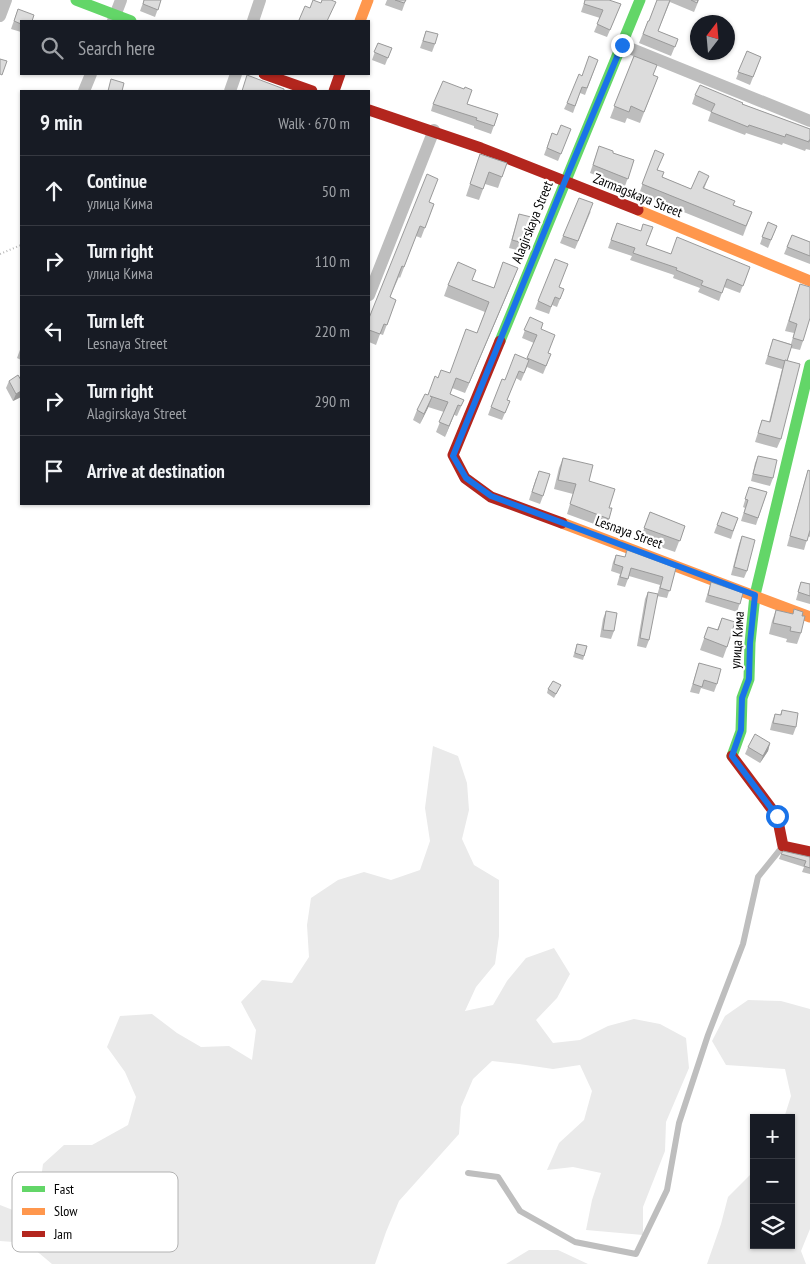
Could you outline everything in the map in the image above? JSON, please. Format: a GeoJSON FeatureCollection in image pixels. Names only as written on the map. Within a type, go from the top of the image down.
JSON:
{"type":"FeatureCollection","features":[{"type":"Feature","properties":{"kind":"street"},"geometry":{"type":"LineString","coordinates":[[0,16],[6,0]]}},
{"type":"Feature","properties":{"kind":"street"},"geometry":{"type":"LineString","coordinates":[[76,0],[114,18],[120,0]]}},
{"type":"Feature","properties":{"kind":"street"},"geometry":{"type":"LineString","coordinates":[[253,20],[260,0]]}},
{"type":"Feature","properties":{"kind":"street"},"geometry":{"type":"LineString","coordinates":[[360,20],[368,0]]}},
{"type":"Feature","properties":{"kind":"street","name":"Alagirskaya Street"},"geometry":{"type":"LineString","coordinates":[[453,456],[640,0]]}},
{"type":"Feature","properties":{"kind":"street"},"geometry":{"type":"LineString","coordinates":[[622,45],[810,121]]}},
{"type":"Feature","properties":{"kind":"street"},"geometry":{"type":"LineString","coordinates":[[84,90],[91,75]]}},
{"type":"Feature","properties":{"kind":"street"},"geometry":{"type":"LineString","coordinates":[[230,90],[236,75]]}},
{"type":"Feature","properties":{"kind":"street"},"geometry":{"type":"LineString","coordinates":[[267,75],[309,90]]}},
{"type":"Feature","properties":{"kind":"street"},"geometry":{"type":"LineString","coordinates":[[334,90],[340,75]]}},
{"type":"Feature","properties":{"kind":"street","name":"Zarmagskaya Street"},"geometry":{"type":"LineString","coordinates":[[370,110],[434,130],[565,181],[810,282]]}},
{"type":"Feature","properties":{"kind":"street"},"geometry":{"type":"LineString","coordinates":[[370,292],[434,130]]}},
{"type":"Feature","properties":{"kind":"street","name":"улица Кима"},"geometry":{"type":"LineString","coordinates":[[783,846],[777,816],[732,756],[741,730],[742,698],[749,679],[750,643],[755,595],[810,365]]}},
{"type":"Feature","properties":{"kind":"street","name":"Lesnaya Street"},"geometry":{"type":"LineString","coordinates":[[453,456],[466,478],[491,496],[810,617]]}},
{"type":"Feature","properties":{"kind":"street"},"geometry":{"type":"LineString","coordinates":[[783,846],[810,852]]}},
{"type":"Feature","properties":{"kind":"lane"},"geometry":{"type":"LineString","coordinates":[[468,1173],[498,1177],[520,1211],[575,1242],[636,1254],[667,1190],[679,1123],[708,1035],[743,944],[758,877],[783,846]]}},
{"type":"Feature","properties":{"kind":"path"},"geometry":{"type":"LineString","coordinates":[[0,254],[20,245]]}},
{"type":"Feature","properties":{"kind":"shaded area"},"geometry":{"type":"Polygon","coordinates":[[[433,746],[458,756],[467,783],[469,810],[462,839],[474,865],[499,880],[499,936],[495,964],[476,987],[465,1011],[493,1005],[507,981],[526,958],[554,948],[570,974],[557,998],[536,1020],[553,1043],[580,1040],[608,1026],[634,1019],[660,1024],[686,1038],[689,1068],[666,1122],[665,1151],[643,1207],[643,1235],[586,1230],[592,1200],[601,1173],[573,1167],[547,1170],[559,1143],[584,1120],[592,1091],[580,1065],[553,1069],[492,1061],[473,1079],[461,1107],[459,1134],[399,1201],[375,1264],[52,1264],[38,1252],[178,1252],[178,1172],[42,1172],[43,1164],[64,1145],[92,1145],[128,1125],[136,1097],[125,1072],[107,1047],[120,1016],[152,1014],[177,1033],[201,1047],[229,1046],[252,1060],[256,1030],[241,1002],[262,980],[292,983],[309,957],[307,925],[311,898],[338,880],[364,872],[391,880],[420,870],[430,841],[425,808],[433,746]]]}},
{"type":"Feature","properties":{"kind":"shaded area"},"geometry":{"type":"Polygon","coordinates":[[[748,1000],[781,1001],[810,1009],[810,1229],[801,1251],[806,1264],[707,1264],[728,1197],[750,1175],[750,1249],[795,1249],[795,1114],[785,1114],[791,1096],[785,1069],[726,1065],[712,1041],[725,1016],[748,1000]]]}},
{"type":"Feature","properties":{"kind":"shaded area"},"geometry":{"type":"Polygon","coordinates":[[[0,1205],[12,1210],[12,1242],[0,1241],[0,1205]]]}},
{"type":"Feature","properties":{"kind":"shaded area"},"geometry":{"type":"Polygon","coordinates":[[[529,1250],[558,1250],[588,1264],[506,1264],[529,1250]]]}},
{"type":"Feature","properties":{"kind":"building"},"geometry":{"type":"Polygon","coordinates":[[[144,0],[161,0],[158,10],[143,4],[144,0]]]}},
{"type":"Feature","properties":{"kind":"building"},"geometry":{"type":"Polygon","coordinates":[[[313,0],[321,3],[322,0],[336,2],[327,20],[299,20],[305,6],[310,8],[313,0]]]}},
{"type":"Feature","properties":{"kind":"building"},"geometry":{"type":"Polygon","coordinates":[[[395,0],[406,0],[404,3],[395,0]]]}},
{"type":"Feature","properties":{"kind":"building"},"geometry":{"type":"Polygon","coordinates":[[[585,0],[609,0],[621,4],[610,30],[597,24],[603,10],[584,4],[585,0]]]}},
{"type":"Feature","properties":{"kind":"building"},"geometry":{"type":"Polygon","coordinates":[[[657,0],[670,0],[658,31],[678,39],[675,47],[643,34],[657,0]]]}},
{"type":"Feature","properties":{"kind":"building"},"geometry":{"type":"Polygon","coordinates":[[[18,9],[34,15],[32,20],[20,20],[20,24],[14,21],[18,9]]]}},
{"type":"Feature","properties":{"kind":"building"},"geometry":{"type":"Polygon","coordinates":[[[426,31],[438,34],[435,44],[423,41],[426,31]]]}},
{"type":"Feature","properties":{"kind":"building"},"geometry":{"type":"Polygon","coordinates":[[[378,43],[392,48],[388,58],[374,52],[378,43]]]}},
{"type":"Feature","properties":{"kind":"building"},"geometry":{"type":"Polygon","coordinates":[[[747,51],[761,57],[753,77],[738,72],[747,51]]]}},
{"type":"Feature","properties":{"kind":"building"},"geometry":{"type":"Polygon","coordinates":[[[589,56],[598,60],[587,88],[582,87],[575,106],[567,103],[579,74],[582,76],[589,56]]]}},
{"type":"Feature","properties":{"kind":"building"},"geometry":{"type":"Polygon","coordinates":[[[634,56],[657,65],[653,75],[658,77],[644,112],[631,106],[629,112],[614,106],[634,56]]]}},
{"type":"Feature","properties":{"kind":"building"},"geometry":{"type":"Polygon","coordinates":[[[0,59],[7,61],[2,75],[0,74],[0,59]]]}},
{"type":"Feature","properties":{"kind":"building"},"geometry":{"type":"Polygon","coordinates":[[[247,75],[284,89],[284,90],[242,90],[247,75]]]}},
{"type":"Feature","properties":{"kind":"building"},"geometry":{"type":"Polygon","coordinates":[[[111,79],[124,83],[122,90],[108,90],[111,79]]]}},
{"type":"Feature","properties":{"kind":"building"},"geometry":{"type":"Polygon","coordinates":[[[443,81],[472,90],[467,104],[498,114],[494,126],[476,120],[477,118],[433,104],[443,81]]]}},
{"type":"Feature","properties":{"kind":"building"},"geometry":{"type":"Polygon","coordinates":[[[700,85],[742,104],[810,129],[809,142],[786,134],[785,137],[749,125],[748,127],[711,112],[715,104],[695,95],[700,85]]]}},
{"type":"Feature","properties":{"kind":"building"},"geometry":{"type":"Polygon","coordinates":[[[561,125],[571,129],[561,154],[547,148],[552,133],[557,135],[561,125]]]}},
{"type":"Feature","properties":{"kind":"building"},"geometry":{"type":"Polygon","coordinates":[[[599,146],[634,160],[628,179],[593,165],[599,146]]]}},
{"type":"Feature","properties":{"kind":"building"},"geometry":{"type":"Polygon","coordinates":[[[655,150],[664,154],[657,170],[664,172],[662,177],[691,189],[699,171],[709,176],[703,188],[735,201],[733,205],[752,212],[746,226],[642,184],[655,150]]]}},
{"type":"Feature","properties":{"kind":"building"},"geometry":{"type":"Polygon","coordinates":[[[480,154],[507,163],[502,177],[489,172],[483,189],[470,184],[480,154]]]}},
{"type":"Feature","properties":{"kind":"building"},"geometry":{"type":"Polygon","coordinates":[[[427,174],[438,179],[429,202],[434,204],[425,228],[420,226],[404,267],[402,266],[390,297],[396,300],[387,325],[384,324],[380,334],[370,330],[370,316],[427,174]]]}},
{"type":"Feature","properties":{"kind":"building"},"geometry":{"type":"Polygon","coordinates":[[[579,198],[593,203],[578,241],[563,236],[579,198]]]}},
{"type":"Feature","properties":{"kind":"building"},"geometry":{"type":"Polygon","coordinates":[[[519,214],[535,218],[527,244],[512,240],[519,214]]]}},
{"type":"Feature","properties":{"kind":"building"},"geometry":{"type":"Polygon","coordinates":[[[768,222],[777,226],[771,240],[762,237],[768,222]]]}},
{"type":"Feature","properties":{"kind":"building"},"geometry":{"type":"Polygon","coordinates":[[[617,223],[641,231],[643,224],[653,227],[646,245],[671,254],[677,237],[750,267],[743,286],[727,279],[722,293],[701,285],[703,281],[676,270],[677,268],[633,253],[635,248],[611,240],[617,223]]]}},
{"type":"Feature","properties":{"kind":"building"},"geometry":{"type":"Polygon","coordinates":[[[792,235],[810,242],[810,256],[787,247],[792,235]]]}},
{"type":"Feature","properties":{"kind":"building"},"geometry":{"type":"Polygon","coordinates":[[[555,259],[568,264],[559,287],[564,289],[560,299],[555,297],[551,307],[538,301],[555,259]]]}},
{"type":"Feature","properties":{"kind":"building"},"geometry":{"type":"Polygon","coordinates":[[[458,262],[476,270],[472,280],[494,288],[503,262],[518,268],[469,383],[456,378],[450,394],[464,400],[461,406],[458,405],[449,426],[439,422],[448,402],[430,396],[432,397],[424,414],[417,410],[425,394],[428,395],[435,376],[438,378],[441,370],[450,373],[466,329],[477,333],[489,302],[448,285],[458,262]]]}},
{"type":"Feature","properties":{"kind":"building"},"geometry":{"type":"Polygon","coordinates":[[[800,284],[810,287],[810,318],[803,341],[793,338],[797,324],[789,321],[800,284]]]}},
{"type":"Feature","properties":{"kind":"building"},"geometry":{"type":"Polygon","coordinates":[[[530,317],[543,323],[541,329],[555,335],[548,353],[551,354],[546,366],[527,358],[537,335],[524,330],[530,317]]]}},
{"type":"Feature","properties":{"kind":"building"},"geometry":{"type":"Polygon","coordinates":[[[773,339],[792,345],[787,361],[768,356],[773,339]]]}},
{"type":"Feature","properties":{"kind":"building"},"geometry":{"type":"Polygon","coordinates":[[[515,354],[529,360],[524,373],[519,371],[507,400],[510,401],[505,413],[491,407],[502,379],[505,380],[515,354]]]}},
{"type":"Feature","properties":{"kind":"building"},"geometry":{"type":"Polygon","coordinates":[[[785,360],[800,364],[781,439],[758,433],[762,420],[770,422],[785,360]]]}},
{"type":"Feature","properties":{"kind":"building"},"geometry":{"type":"Polygon","coordinates":[[[18,375],[20,378],[20,392],[16,394],[9,381],[18,375]]]}},
{"type":"Feature","properties":{"kind":"building"},"geometry":{"type":"Polygon","coordinates":[[[758,456],[777,460],[773,478],[753,474],[758,456]]]}},
{"type":"Feature","properties":{"kind":"building"},"geometry":{"type":"Polygon","coordinates":[[[563,458],[593,465],[589,481],[615,489],[609,508],[612,508],[609,519],[570,504],[576,484],[558,480],[563,458]]]}},
{"type":"Feature","properties":{"kind":"building"},"geometry":{"type":"Polygon","coordinates":[[[808,470],[810,471],[810,530],[807,541],[790,536],[808,470]]]}},
{"type":"Feature","properties":{"kind":"building"},"geometry":{"type":"Polygon","coordinates":[[[539,471],[550,474],[543,496],[532,492],[539,471]]]}},
{"type":"Feature","properties":{"kind":"building"},"geometry":{"type":"Polygon","coordinates":[[[749,487],[767,492],[758,518],[744,513],[748,500],[745,499],[749,487]]]}},
{"type":"Feature","properties":{"kind":"building"},"geometry":{"type":"Polygon","coordinates":[[[650,512],[685,526],[680,541],[644,528],[650,512]]]}},
{"type":"Feature","properties":{"kind":"building"},"geometry":{"type":"Polygon","coordinates":[[[722,512],[738,518],[733,531],[717,525],[722,512]]]}},
{"type":"Feature","properties":{"kind":"building"},"geometry":{"type":"Polygon","coordinates":[[[742,536],[755,540],[747,571],[734,567],[742,536]]]}},
{"type":"Feature","properties":{"kind":"building"},"geometry":{"type":"Polygon","coordinates":[[[627,550],[676,568],[670,591],[660,588],[663,577],[631,568],[628,579],[620,577],[623,567],[614,564],[616,555],[625,557],[627,550]]]}},
{"type":"Feature","properties":{"kind":"building"},"geometry":{"type":"Polygon","coordinates":[[[711,582],[743,593],[740,604],[708,595],[711,582]]]}},
{"type":"Feature","properties":{"kind":"building"},"geometry":{"type":"Polygon","coordinates":[[[801,582],[810,584],[810,596],[798,592],[801,582]]]}},
{"type":"Feature","properties":{"kind":"building"},"geometry":{"type":"Polygon","coordinates":[[[648,592],[658,594],[649,640],[640,638],[648,592]]]}},
{"type":"Feature","properties":{"kind":"building"},"geometry":{"type":"Polygon","coordinates":[[[794,609],[803,612],[802,616],[805,616],[801,633],[790,631],[791,627],[773,623],[776,610],[793,614],[794,609]]]}},
{"type":"Feature","properties":{"kind":"building"},"geometry":{"type":"Polygon","coordinates":[[[606,611],[617,613],[614,631],[603,630],[606,611]]]}},
{"type":"Feature","properties":{"kind":"building"},"geometry":{"type":"Polygon","coordinates":[[[722,618],[735,622],[727,647],[704,638],[708,627],[718,630],[722,618]]]}},
{"type":"Feature","properties":{"kind":"building"},"geometry":{"type":"Polygon","coordinates":[[[577,644],[587,646],[584,656],[575,653],[577,644]]]}},
{"type":"Feature","properties":{"kind":"building"},"geometry":{"type":"Polygon","coordinates":[[[699,663],[721,669],[717,684],[704,680],[702,687],[693,684],[699,663]]]}},
{"type":"Feature","properties":{"kind":"building"},"geometry":{"type":"Polygon","coordinates":[[[553,681],[561,685],[556,694],[548,689],[553,681]]]}},
{"type":"Feature","properties":{"kind":"building"},"geometry":{"type":"Polygon","coordinates":[[[782,710],[798,713],[796,727],[773,723],[775,714],[781,715],[782,710]]]}},
{"type":"Feature","properties":{"kind":"building"},"geometry":{"type":"Polygon","coordinates":[[[755,734],[770,743],[763,756],[748,747],[755,734]]]}},
{"type":"Feature","properties":{"kind":"building"},"geometry":{"type":"Polygon","coordinates":[[[783,851],[810,857],[810,868],[804,866],[806,861],[781,854],[783,851]]]}},
{"type":"Feature","properties":{"kind":"traffic: fast"},"geometry":{"type":"LineString","coordinates":[[76,0],[128,20]]}},
{"type":"Feature","properties":{"kind":"traffic: fast"},"geometry":{"type":"LineString","coordinates":[[500,341],[640,0]]}},
{"type":"Feature","properties":{"kind":"traffic: fast"},"geometry":{"type":"LineString","coordinates":[[732,756],[741,731],[742,698],[749,679],[750,643],[755,595],[810,365]]}},
{"type":"Feature","properties":{"kind":"traffic: slow"},"geometry":{"type":"LineString","coordinates":[[360,20],[368,0]]}},
{"type":"Feature","properties":{"kind":"traffic: slow"},"geometry":{"type":"LineString","coordinates":[[638,210],[810,281]]}},
{"type":"Feature","properties":{"kind":"traffic: slow"},"geometry":{"type":"LineString","coordinates":[[562,523],[810,617]]}},
{"type":"Feature","properties":{"kind":"traffic: jam"},"geometry":{"type":"LineString","coordinates":[[267,75],[309,90]]}},
{"type":"Feature","properties":{"kind":"traffic: jam"},"geometry":{"type":"LineString","coordinates":[[334,90],[340,75]]}},
{"type":"Feature","properties":{"kind":"traffic: jam"},"geometry":{"type":"LineString","coordinates":[[370,110],[481,148],[638,210]]}},
{"type":"Feature","properties":{"kind":"traffic: jam"},"geometry":{"type":"LineString","coordinates":[[500,341],[453,455],[465,478],[491,497],[562,523]]}},
{"type":"Feature","properties":{"kind":"traffic: jam"},"geometry":{"type":"LineString","coordinates":[[732,756],[777,816],[783,846],[810,852]]}},
{"type":"Feature","properties":{"kind":"route"},"geometry":{"type":"LineString","coordinates":[[622,45],[453,456],[466,478],[491,496],[755,595],[750,643],[749,679],[742,698],[741,730],[732,756],[777,816]]}}]}
